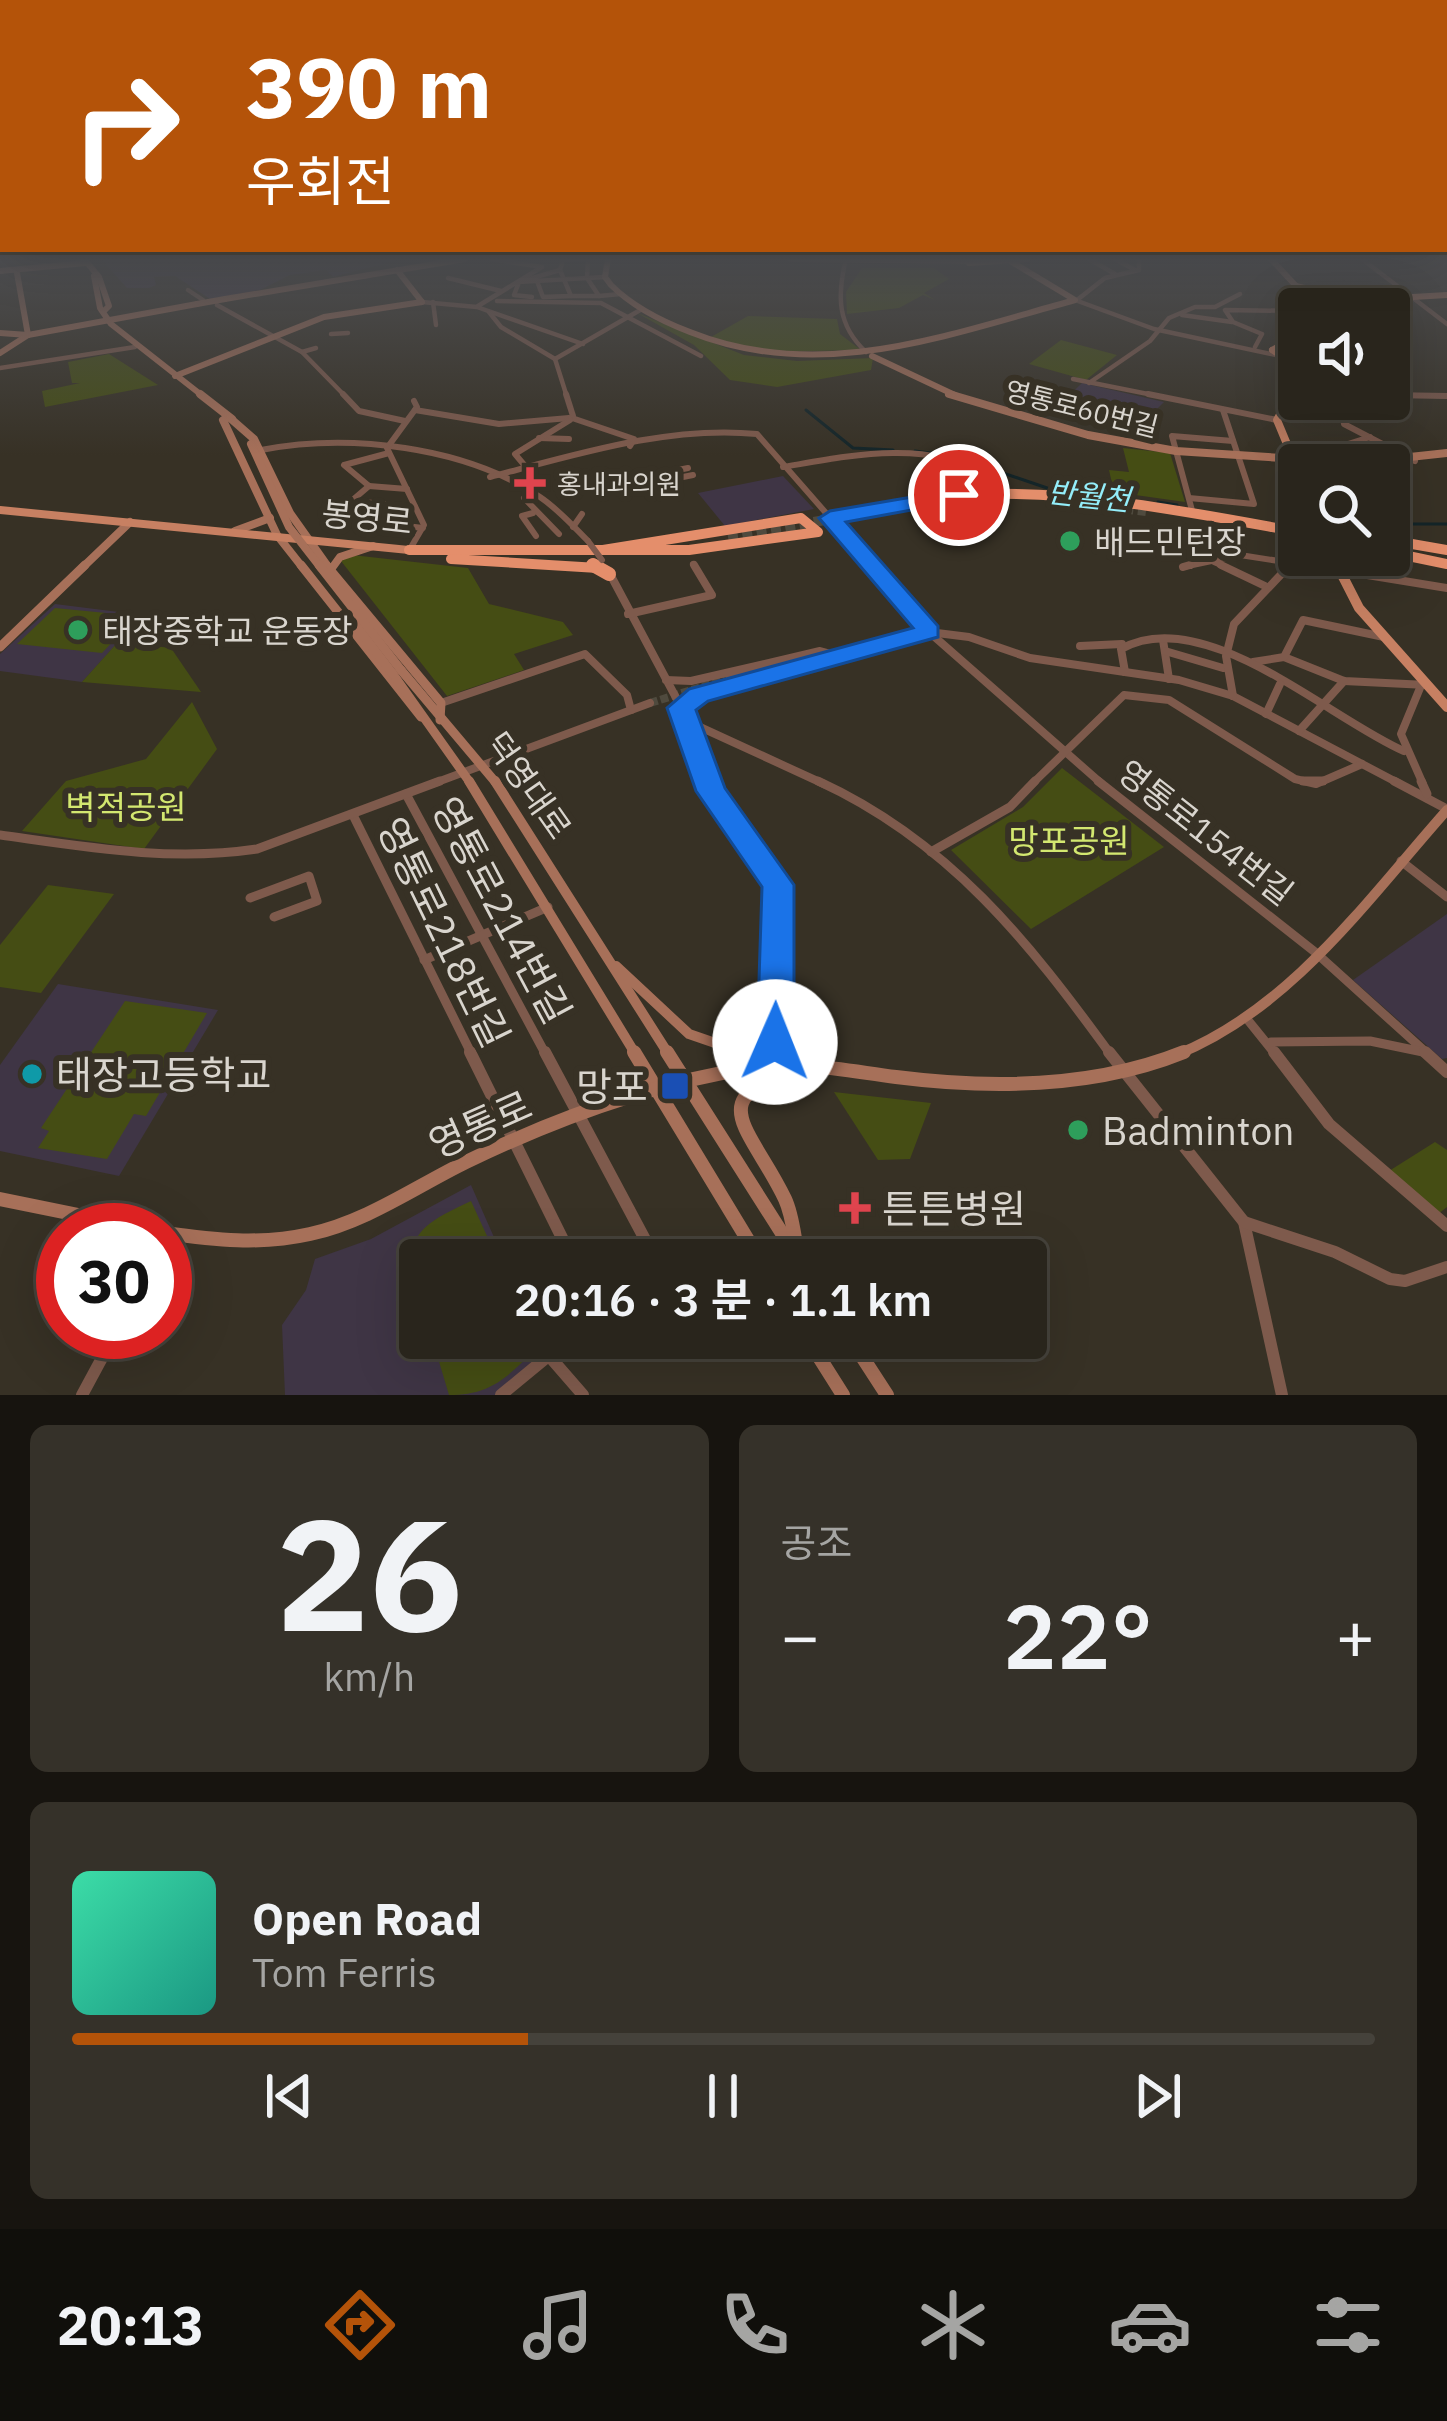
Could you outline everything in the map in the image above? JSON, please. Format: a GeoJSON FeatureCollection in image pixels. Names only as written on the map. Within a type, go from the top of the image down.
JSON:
{"type":"FeatureCollection","features":[{"type":"Feature","properties":{"kind":"highway"},"geometry":{"type":"LineString","coordinates":[[830,518],[942,497],[995,495],[1192,514],[1278,528]]}},
{"type":"Feature","properties":{"kind":"highway"},"geometry":{"type":"LineString","coordinates":[[800,518],[818,532],[689,550],[603,555],[800,518]]}},
{"type":"Feature","properties":{"kind":"highway","name":"봉영로"},"geometry":{"type":"LineString","coordinates":[[413,550],[603,555],[728,537]]}},
{"type":"Feature","properties":{"kind":"highway"},"geometry":{"type":"LineString","coordinates":[[1410,548],[1447,552]]}},
{"type":"Feature","properties":{"kind":"highway"},"geometry":{"type":"LineString","coordinates":[[413,550],[466,562],[590,564],[609,574]]}},
{"type":"Feature","properties":{"kind":"highway"},"geometry":{"type":"LineString","coordinates":[[1410,553],[1447,564]]}},
{"type":"Feature","properties":{"kind":"main road"},"geometry":{"type":"LineString","coordinates":[[1278,346],[1272,350],[1278,354]]}},
{"type":"Feature","properties":{"kind":"main road"},"geometry":{"type":"LineString","coordinates":[[1277,420],[1288,444]]}},
{"type":"Feature","properties":{"kind":"main road","name":"봉영로"},"geometry":{"type":"LineString","coordinates":[[0,510],[413,550]]}},
{"type":"Feature","properties":{"kind":"main road"},"geometry":{"type":"LineString","coordinates":[[1346,576],[1386,637],[1447,706]]}},
{"type":"Feature","properties":{"kind":"street"},"geometry":{"type":"LineString","coordinates":[[26,324],[28,335]]}},
{"type":"Feature","properties":{"kind":"street"},"geometry":{"type":"LineString","coordinates":[[0,333],[28,335],[88,324]]}},
{"type":"Feature","properties":{"kind":"street","name":"덕영대로"},"geometry":{"type":"LineString","coordinates":[[114,324],[249,444],[284,530],[435,722],[747,1239]]}},
{"type":"Feature","properties":{"kind":"street"},"geometry":{"type":"LineString","coordinates":[[250,324],[298,348],[316,348]]}},
{"type":"Feature","properties":{"kind":"street"},"geometry":{"type":"LineString","coordinates":[[175,376],[308,324]]}},
{"type":"Feature","properties":{"kind":"street"},"geometry":{"type":"LineString","coordinates":[[499,324],[555,359],[572,418]]}},
{"type":"Feature","properties":{"kind":"street"},"geometry":{"type":"LineString","coordinates":[[528,324],[583,344]]}},
{"type":"Feature","properties":{"kind":"street"},"geometry":{"type":"LineString","coordinates":[[555,359],[613,324]]}},
{"type":"Feature","properties":{"kind":"street"},"geometry":{"type":"LineString","coordinates":[[645,324],[700,356]]}},
{"type":"Feature","properties":{"kind":"street"},"geometry":{"type":"LineString","coordinates":[[673,324],[708,341],[751,353],[822,360],[872,356],[988,324]]}},
{"type":"Feature","properties":{"kind":"street"},"geometry":{"type":"LineString","coordinates":[[841,324],[872,356]]}},
{"type":"Feature","properties":{"kind":"street"},"geometry":{"type":"LineString","coordinates":[[1143,324],[1272,350]]}},
{"type":"Feature","properties":{"kind":"street"},"geometry":{"type":"LineString","coordinates":[[1089,383],[1164,324]]}},
{"type":"Feature","properties":{"kind":"street"},"geometry":{"type":"LineString","coordinates":[[1239,324],[1261,332],[1255,347]]}},
{"type":"Feature","properties":{"kind":"street"},"geometry":{"type":"LineString","coordinates":[[298,326],[298,348],[359,411],[405,421]]}},
{"type":"Feature","properties":{"kind":"street"},"geometry":{"type":"LineString","coordinates":[[332,332],[348,331]]}},
{"type":"Feature","properties":{"kind":"street"},"geometry":{"type":"LineString","coordinates":[[0,353],[28,335]]}},
{"type":"Feature","properties":{"kind":"street"},"geometry":{"type":"LineString","coordinates":[[0,368],[135,347]]}},
{"type":"Feature","properties":{"kind":"street","name":"영통로60번길"},"geometry":{"type":"LineString","coordinates":[[872,356],[908,378],[970,401],[1088,435],[1278,462]]}},
{"type":"Feature","properties":{"kind":"street"},"geometry":{"type":"LineString","coordinates":[[1073,379],[1277,420]]}},
{"type":"Feature","properties":{"kind":"street"},"geometry":{"type":"LineString","coordinates":[[1410,395],[1447,397]]}},
{"type":"Feature","properties":{"kind":"street"},"geometry":{"type":"LineString","coordinates":[[407,489],[369,487],[344,465],[388,451],[415,406],[499,424],[572,418],[634,440],[630,446],[490,477]]}},
{"type":"Feature","properties":{"kind":"street"},"geometry":{"type":"LineString","coordinates":[[1189,498],[1254,504],[1223,410]]}},
{"type":"Feature","properties":{"kind":"street"},"geometry":{"type":"LineString","coordinates":[[528,495],[541,485],[530,465],[515,454],[572,418]]}},
{"type":"Feature","properties":{"kind":"street"},"geometry":{"type":"LineString","coordinates":[[226,419],[247,427],[309,538],[441,703]]}},
{"type":"Feature","properties":{"kind":"street"},"geometry":{"type":"LineString","coordinates":[[226,419],[277,535],[412,711],[435,722],[441,703]]}},
{"type":"Feature","properties":{"kind":"street"},"geometry":{"type":"LineString","coordinates":[[1343,420],[1415,461]]}},
{"type":"Feature","properties":{"kind":"street","name":"영통로154번길"},"geometry":{"type":"LineString","coordinates":[[630,446],[746,431],[757,434],[929,632],[1064,754],[1315,952],[1447,1072]]}},
{"type":"Feature","properties":{"kind":"street"},"geometry":{"type":"LineString","coordinates":[[1192,514],[1172,436],[1234,441]]}},
{"type":"Feature","properties":{"kind":"street"},"geometry":{"type":"LineString","coordinates":[[1348,444],[1372,437]]}},
{"type":"Feature","properties":{"kind":"street"},"geometry":{"type":"LineString","coordinates":[[538,438],[568,439]]}},
{"type":"Feature","properties":{"kind":"street"},"geometry":{"type":"LineString","coordinates":[[261,450],[306,440],[388,451],[490,477],[528,495],[603,555],[628,614],[689,722],[711,791],[778,885],[775,1042],[780,1065]]}},
{"type":"Feature","properties":{"kind":"street"},"geometry":{"type":"LineString","coordinates":[[388,451],[423,528],[413,550]]}},
{"type":"Feature","properties":{"kind":"street"},"geometry":{"type":"LineString","coordinates":[[1410,461],[1447,453]]}},
{"type":"Feature","properties":{"kind":"street"},"geometry":{"type":"LineString","coordinates":[[879,454],[888,462]]}},
{"type":"Feature","properties":{"kind":"street"},"geometry":{"type":"LineString","coordinates":[[783,467],[879,454],[949,457],[987,477],[995,495]]}},
{"type":"Feature","properties":{"kind":"street"},"geometry":{"type":"LineString","coordinates":[[671,475],[690,472]]}},
{"type":"Feature","properties":{"kind":"street"},"geometry":{"type":"LineString","coordinates":[[608,479],[630,476]]}},
{"type":"Feature","properties":{"kind":"street"},"geometry":{"type":"LineString","coordinates":[[369,487],[342,509],[347,519],[423,528]]}},
{"type":"Feature","properties":{"kind":"street"},"geometry":{"type":"LineString","coordinates":[[528,495],[533,513]]}},
{"type":"Feature","properties":{"kind":"street"},"geometry":{"type":"LineString","coordinates":[[351,501],[416,507]]}},
{"type":"Feature","properties":{"kind":"street"},"geometry":{"type":"LineString","coordinates":[[536,536],[522,516],[543,511],[559,534]]}},
{"type":"Feature","properties":{"kind":"street"},"geometry":{"type":"LineString","coordinates":[[573,527],[582,514]]}},
{"type":"Feature","properties":{"kind":"street"},"geometry":{"type":"LineString","coordinates":[[235,531],[270,518]]}},
{"type":"Feature","properties":{"kind":"street"},"geometry":{"type":"LineString","coordinates":[[0,647],[130,522]]}},
{"type":"Feature","properties":{"kind":"street"},"geometry":{"type":"LineString","coordinates":[[332,568],[340,556],[374,546]]}},
{"type":"Feature","properties":{"kind":"street"},"geometry":{"type":"LineString","coordinates":[[1184,567],[1240,555],[1278,560]]}},
{"type":"Feature","properties":{"kind":"street"},"geometry":{"type":"LineString","coordinates":[[1213,561],[1266,587]]}},
{"type":"Feature","properties":{"kind":"street"},"geometry":{"type":"LineString","coordinates":[[628,614],[712,595],[693,564]]}},
{"type":"Feature","properties":{"kind":"street"},"geometry":{"type":"LineString","coordinates":[[1233,696],[1222,652],[1231,629],[1266,587],[1283,576]]}},
{"type":"Feature","properties":{"kind":"street"},"geometry":{"type":"LineString","coordinates":[[1399,576],[1447,588]]}},
{"type":"Feature","properties":{"kind":"street"},"geometry":{"type":"LineString","coordinates":[[1284,657],[1303,620],[1386,637]]}},
{"type":"Feature","properties":{"kind":"street"},"geometry":{"type":"LineString","coordinates":[[681,708],[698,695],[929,632],[969,637],[1030,658],[1169,679],[1233,696],[1447,810]]}},
{"type":"Feature","properties":{"kind":"street"},"geometry":{"type":"LineString","coordinates":[[1163,640],[1169,679]]}},
{"type":"Feature","properties":{"kind":"street"},"geometry":{"type":"LineString","coordinates":[[1080,646],[1163,640],[1253,662],[1280,684],[1404,751]]}},
{"type":"Feature","properties":{"kind":"street"},"geometry":{"type":"LineString","coordinates":[[1122,644],[1132,694]]}},
{"type":"Feature","properties":{"kind":"street"},"geometry":{"type":"LineString","coordinates":[[666,680],[692,681],[820,651],[838,655]]}},
{"type":"Feature","properties":{"kind":"street"},"geometry":{"type":"LineString","coordinates":[[1165,651],[1223,668]]}},
{"type":"Feature","properties":{"kind":"street"},"geometry":{"type":"LineString","coordinates":[[441,703],[585,654],[626,695],[631,710]]}},
{"type":"Feature","properties":{"kind":"street"},"geometry":{"type":"LineString","coordinates":[[730,678],[838,655]]}},
{"type":"Feature","properties":{"kind":"street"},"geometry":{"type":"LineString","coordinates":[[1253,662],[1284,657],[1344,681],[1426,686],[1403,726],[1404,751],[1422,790],[1447,810]]}},
{"type":"Feature","properties":{"kind":"street"},"geometry":{"type":"LineString","coordinates":[[1299,731],[1344,681]]}},
{"type":"Feature","properties":{"kind":"street"},"geometry":{"type":"LineString","coordinates":[[1266,714],[1280,684]]}},
{"type":"Feature","properties":{"kind":"street"},"geometry":{"type":"LineString","coordinates":[[931,852],[1010,807],[1097,715],[1132,694],[1169,700],[1295,779],[1316,784],[1362,764]]}},
{"type":"Feature","properties":{"kind":"street"},"geometry":{"type":"LineString","coordinates":[[0,835],[213,858],[257,849],[650,703]]}},
{"type":"Feature","properties":{"kind":"street","name":"덕영대로"},"geometry":{"type":"LineString","coordinates":[[435,722],[484,764],[785,1239]]}},
{"type":"Feature","properties":{"kind":"street"},"geometry":{"type":"LineString","coordinates":[[689,722],[849,791],[981,893],[1034,949],[1121,1069],[1244,1222],[1282,1395]]}},
{"type":"Feature","properties":{"kind":"street","name":"영통로214번길"},"geometry":{"type":"LineString","coordinates":[[406,794],[645,1239]]}},
{"type":"Feature","properties":{"kind":"street","name":"영통로"},"geometry":{"type":"LineString","coordinates":[[192,1238],[220,1244],[274,1243],[329,1232],[513,1141],[684,1082],[780,1065],[940,1082],[1025,1082],[1121,1069],[1203,1045],[1246,1019],[1291,982],[1447,810]]}},
{"type":"Feature","properties":{"kind":"street","name":"영통로218번길"},"geometry":{"type":"LineString","coordinates":[[352,815],[562,1239]]}},
{"type":"Feature","properties":{"kind":"street"},"geometry":{"type":"LineString","coordinates":[[1400,860],[1447,898]]}},
{"type":"Feature","properties":{"kind":"street"},"geometry":{"type":"LineString","coordinates":[[250,898],[308,876],[317,901],[274,917]]}},
{"type":"Feature","properties":{"kind":"street"},"geometry":{"type":"LineString","coordinates":[[424,960],[548,908]]}},
{"type":"Feature","properties":{"kind":"street"},"geometry":{"type":"LineString","coordinates":[[607,958],[689,1034],[780,1065]]}},
{"type":"Feature","properties":{"kind":"street"},"geometry":{"type":"LineString","coordinates":[[1246,1019],[1269,1042],[1296,1088],[1318,1112],[1447,1226]]}},
{"type":"Feature","properties":{"kind":"street"},"geometry":{"type":"LineString","coordinates":[[1269,1042],[1370,1041],[1426,1053]]}},
{"type":"Feature","properties":{"kind":"street"},"geometry":{"type":"LineString","coordinates":[[794,1239],[786,1200],[748,1139],[742,1117],[746,1096],[756,1084],[821,1070]]}},
{"type":"Feature","properties":{"kind":"street"},"geometry":{"type":"LineString","coordinates":[[0,1199],[36,1206]]}},
{"type":"Feature","properties":{"kind":"street"},"geometry":{"type":"LineString","coordinates":[[1244,1222],[1335,1252],[1390,1279],[1405,1280],[1447,1267]]}},
{"type":"Feature","properties":{"kind":"street"},"geometry":{"type":"LineString","coordinates":[[82,1395],[101,1359]]}},
{"type":"Feature","properties":{"kind":"street"},"geometry":{"type":"LineString","coordinates":[[501,1395],[547,1359]]}},
{"type":"Feature","properties":{"kind":"street"},"geometry":{"type":"LineString","coordinates":[[552,1359],[583,1395]]}},
{"type":"Feature","properties":{"kind":"street"},"geometry":{"type":"LineString","coordinates":[[820,1359],[843,1395]]}},
{"type":"Feature","properties":{"kind":"street"},"geometry":{"type":"LineString","coordinates":[[863,1359],[886,1395]]}},
{"type":"Feature","properties":{"kind":"shaded area"},"geometry":{"type":"Polygon","coordinates":[[[1082,383],[1164,402],[1139,427],[1053,411],[1082,383]]]}},
{"type":"Feature","properties":{"kind":"shaded area"},"geometry":{"type":"Polygon","coordinates":[[[783,476],[814,509],[725,526],[698,493],[783,476]]]}},
{"type":"Feature","properties":{"kind":"shaded area"},"geometry":{"type":"Polygon","coordinates":[[[55,604],[143,615],[82,682],[0,671],[0,654],[55,604]]]}},
{"type":"Feature","properties":{"kind":"shaded area"},"geometry":{"type":"Polygon","coordinates":[[[1447,914],[1447,1058],[1442,1059],[1353,980],[1447,914]]]}},
{"type":"Feature","properties":{"kind":"shaded area"},"geometry":{"type":"Polygon","coordinates":[[[58,984],[218,1010],[119,1176],[0,1151],[0,1065],[58,984]]]}},
{"type":"Feature","properties":{"kind":"shaded area"},"geometry":{"type":"Polygon","coordinates":[[[471,1185],[495,1239],[399,1239],[399,1359],[535,1359],[495,1395],[285,1395],[282,1325],[306,1290],[315,1259],[371,1239],[471,1185]]]}},
{"type":"Feature","properties":{"kind":"green space"},"geometry":{"type":"Polygon","coordinates":[[[657,324],[744,355],[797,361],[873,358],[871,370],[777,387],[730,380],[694,345],[657,324]]]}},
{"type":"Feature","properties":{"kind":"green space"},"geometry":{"type":"Polygon","coordinates":[[[734,324],[838,324],[840,334],[861,350],[766,352],[711,337],[734,324]]]}},
{"type":"Feature","properties":{"kind":"green space"},"geometry":{"type":"Polygon","coordinates":[[[1061,340],[1117,355],[1086,380],[1029,364],[1061,340]]]}},
{"type":"Feature","properties":{"kind":"green space"},"geometry":{"type":"Polygon","coordinates":[[[109,354],[158,385],[45,407],[42,391],[80,383],[72,383],[68,362],[109,354]]]}},
{"type":"Feature","properties":{"kind":"green space"},"geometry":{"type":"Polygon","coordinates":[[[1123,448],[1170,453],[1185,502],[1114,492],[1109,470],[1129,472],[1123,448]]]}},
{"type":"Feature","properties":{"kind":"green space"},"geometry":{"type":"Polygon","coordinates":[[[352,555],[468,568],[489,604],[563,622],[573,635],[514,654],[524,670],[447,696],[341,561],[352,555]]]}},
{"type":"Feature","properties":{"kind":"green space","name":"태장중학교 운동장"},"geometry":{"type":"Polygon","coordinates":[[[55,608],[137,616],[102,653],[17,644],[55,608]]]}},
{"type":"Feature","properties":{"kind":"green space"},"geometry":{"type":"Polygon","coordinates":[[[118,642],[171,648],[201,692],[82,682],[118,642]]]}},
{"type":"Feature","properties":{"kind":"green space","name":"벽적공원"},"geometry":{"type":"Polygon","coordinates":[[[192,702],[217,749],[144,849],[22,831],[66,781],[146,759],[192,702]]]}},
{"type":"Feature","properties":{"kind":"green space","name":"망포공원"},"geometry":{"type":"Polygon","coordinates":[[[1062,768],[1164,847],[1031,929],[951,850],[1023,807],[1062,768]]]}},
{"type":"Feature","properties":{"kind":"green space"},"geometry":{"type":"Polygon","coordinates":[[[48,885],[114,894],[41,993],[0,987],[0,945],[48,885]]]}},
{"type":"Feature","properties":{"kind":"green space"},"geometry":{"type":"Polygon","coordinates":[[[125,1001],[207,1013],[146,1116],[134,1114],[107,1159],[38,1148],[49,1131],[41,1128],[125,1001]]]}},
{"type":"Feature","properties":{"kind":"green space"},"geometry":{"type":"Polygon","coordinates":[[[834,1092],[931,1103],[910,1159],[878,1160],[834,1092]]]}},
{"type":"Feature","properties":{"kind":"green space"},"geometry":{"type":"Polygon","coordinates":[[[1435,1142],[1447,1150],[1447,1207],[1438,1214],[1389,1171],[1435,1142]]]}},
{"type":"Feature","properties":{"kind":"green space"},"geometry":{"type":"Polygon","coordinates":[[[471,1201],[488,1239],[416,1239],[437,1219],[471,1201]]]}},
{"type":"Feature","properties":{"kind":"green space"},"geometry":{"type":"Polygon","coordinates":[[[438,1359],[525,1359],[499,1382],[477,1392],[449,1395],[438,1359]]]}},
{"type":"Feature","properties":{"kind":"waterway","name":"반월천"},"geometry":{"type":"LineString","coordinates":[[806,410],[853,448],[893,450]]}},
{"type":"Feature","properties":{"kind":"waterway","name":"반월천"},"geometry":{"type":"LineString","coordinates":[[915,451],[953,456],[1053,490]]}},
{"type":"Feature","properties":{"kind":"waterway","name":"반월천"},"geometry":{"type":"LineString","coordinates":[[1158,502],[1177,505]]}},
{"type":"Feature","properties":{"kind":"waterway","name":"반월천"},"geometry":{"type":"LineString","coordinates":[[1410,524],[1447,524]]}},
{"type":"Feature","properties":{"kind":"tunnel"},"geometry":{"type":"LineString","coordinates":[[1066,501],[1146,511]]}},
{"type":"Feature","properties":{"kind":"tunnel"},"geometry":{"type":"LineString","coordinates":[[728,537],[842,517]]}},
{"type":"Feature","properties":{"kind":"tunnel"},"geometry":{"type":"LineString","coordinates":[[650,703],[730,678]]}},
{"type":"Feature","properties":{"kind":"place","name":"홍내과의원"},"geometry":{"type":"Point","coordinates":[530,483]}},
{"type":"Feature","properties":{"kind":"place","name":"배드민턴장"},"geometry":{"type":"Point","coordinates":[1070,541]}},
{"type":"Feature","properties":{"kind":"place","name":"태장중학교 운동장"},"geometry":{"type":"Point","coordinates":[78,630]}},
{"type":"Feature","properties":{"kind":"place","name":"태장고등학교"},"geometry":{"type":"Point","coordinates":[32,1074]}},
{"type":"Feature","properties":{"kind":"place","name":"망포"},"geometry":{"type":"Point","coordinates":[675,1086]}},
{"type":"Feature","properties":{"kind":"place","name":"Badminton"},"geometry":{"type":"Point","coordinates":[1078,1130]}},
{"type":"Feature","properties":{"kind":"place","name":"튼튼병원"},"geometry":{"type":"Point","coordinates":[855,1208]}},
{"type":"Feature","properties":{"kind":"route"},"geometry":{"type":"LineString","coordinates":[[775,1042],[778,885],[711,791],[681,708],[698,695],[929,632],[830,518],[959,495]]}}]}
